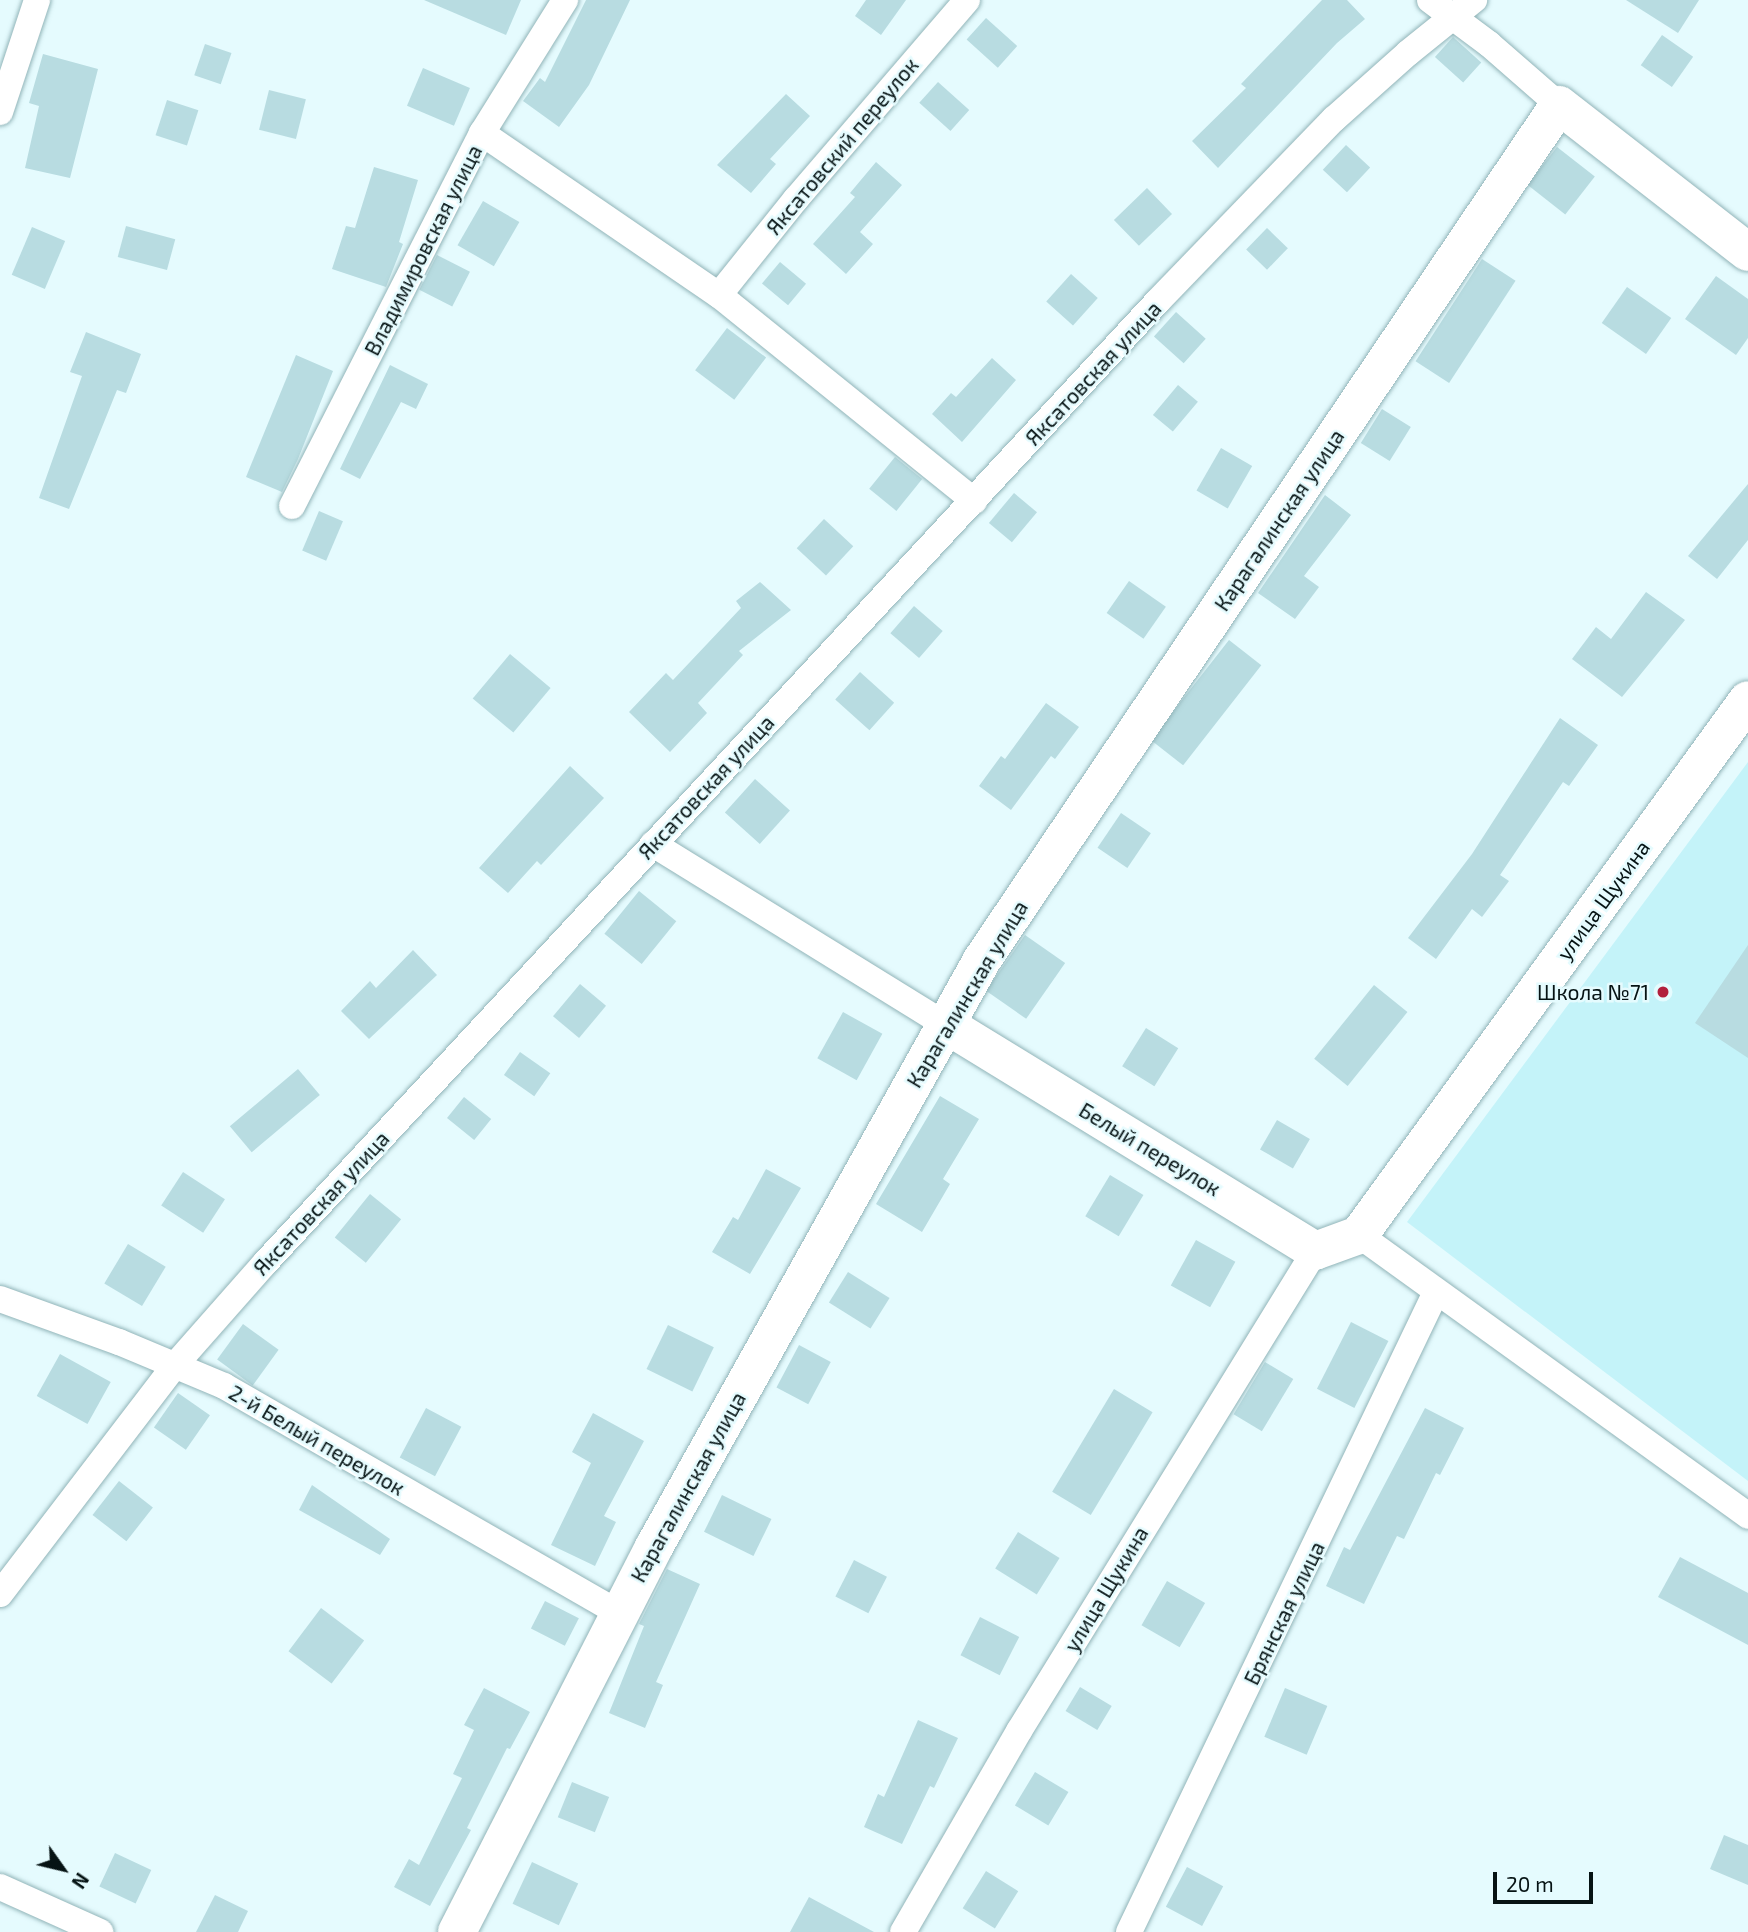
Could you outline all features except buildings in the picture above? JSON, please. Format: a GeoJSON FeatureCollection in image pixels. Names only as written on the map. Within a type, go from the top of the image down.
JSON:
{"type":"FeatureCollection","features":[{"type":"Feature","properties":{"kind":"street"},"geometry":{"type":"LineString","coordinates":[[0,112],[37,0]]}},
{"type":"Feature","properties":{"kind":"street","name":"Владимировская улица"},"geometry":{"type":"LineString","coordinates":[[292,506],[482,133],[565,0]]}},
{"type":"Feature","properties":{"kind":"street","name":"Яксатовский переулок"},"geometry":{"type":"LineString","coordinates":[[719,295],[796,199],[967,0]]}},
{"type":"Feature","properties":{"kind":"street"},"geometry":{"type":"LineString","coordinates":[[1430,0],[1489,44],[1559,105],[1748,252]]}},
{"type":"Feature","properties":{"kind":"street"},"geometry":{"type":"LineString","coordinates":[[1452,18],[1474,0]]}},
{"type":"Feature","properties":{"kind":"street","name":"Яксатовская улица"},"geometry":{"type":"LineString","coordinates":[[0,1594],[176,1364],[275,1251],[1157,302],[1334,119],[1452,18]]}},
{"type":"Feature","properties":{"kind":"street","name":"Карагалинская улица"},"geometry":{"type":"LineString","coordinates":[[457,1932],[618,1614],[982,960],[1559,105]]}},
{"type":"Feature","properties":{"kind":"street"},"geometry":{"type":"LineString","coordinates":[[482,133],[719,295],[974,501]]}},
{"type":"Feature","properties":{"kind":"street","name":"улица Щукина"},"geometry":{"type":"LineString","coordinates":[[1359,1235],[1748,700]]}},
{"type":"Feature","properties":{"kind":"street"},"geometry":{"type":"LineString","coordinates":[[653,844],[945,1024]]}},
{"type":"Feature","properties":{"kind":"street","name":"Белый переулок"},"geometry":{"type":"LineString","coordinates":[[945,1024],[1315,1251]]}},
{"type":"Feature","properties":{"kind":"street"},"geometry":{"type":"LineString","coordinates":[[1315,1251],[1359,1235],[1748,1516]]}},
{"type":"Feature","properties":{"kind":"street","name":"улица Щукина"},"geometry":{"type":"LineString","coordinates":[[903,1932],[1019,1731],[1315,1251]]}},
{"type":"Feature","properties":{"kind":"street","name":"Брянская улица"},"geometry":{"type":"LineString","coordinates":[[1129,1932],[1436,1292]]}},
{"type":"Feature","properties":{"kind":"street","name":"2-й Белый переулок"},"geometry":{"type":"LineString","coordinates":[[0,1299],[176,1364],[224,1386],[618,1614]]}},
{"type":"Feature","properties":{"kind":"street"},"geometry":{"type":"LineString","coordinates":[[0,1887],[100,1932]]}},
{"type":"Feature","properties":{"kind":"shaded area","name":"Школа №71"},"geometry":{"type":"Polygon","coordinates":[[[1748,762],[1748,1481],[1407,1222],[1748,762]]]}},
{"type":"Feature","properties":{"kind":"place","name":"Школа №71"},"geometry":{"type":"Point","coordinates":[1663,992]}}]}
